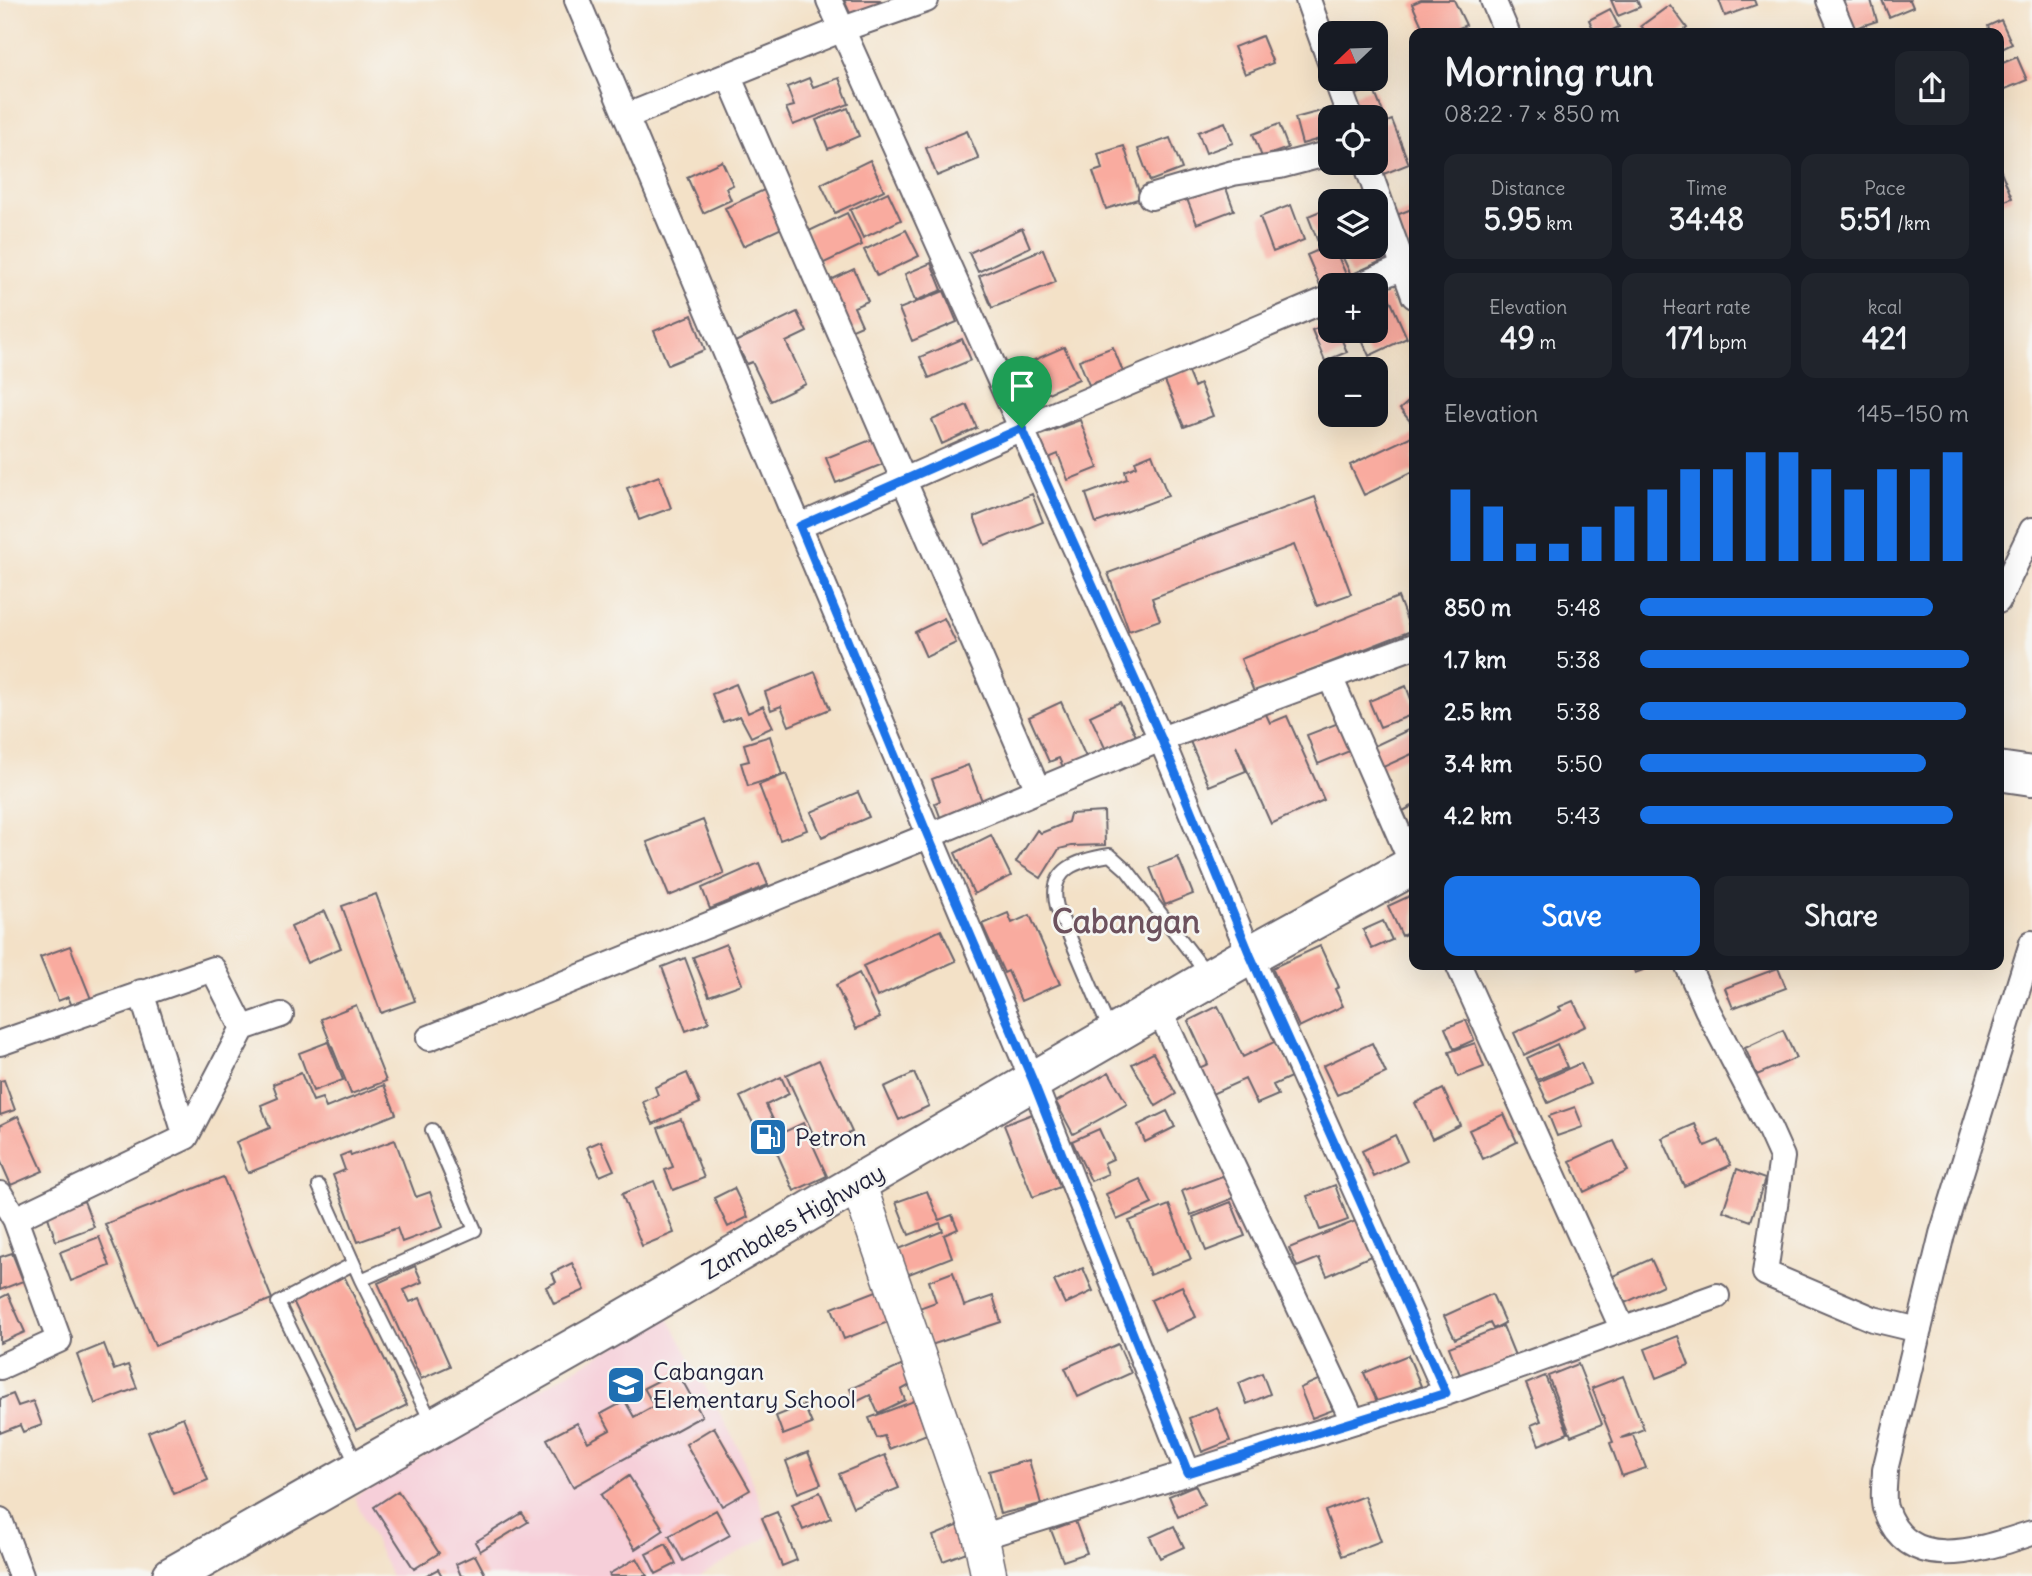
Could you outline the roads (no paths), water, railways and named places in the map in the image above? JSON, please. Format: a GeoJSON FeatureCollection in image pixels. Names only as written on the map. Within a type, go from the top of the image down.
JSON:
{"type":"FeatureCollection","features":[{"type":"Feature","properties":{"kind":"main road"},"geometry":{"type":"LineString","coordinates":[[2004,772],[2032,776]]}},
{"type":"Feature","properties":{"kind":"main road","name":"Zambales Highway"},"geometry":{"type":"LineString","coordinates":[[172,1576],[359,1468],[435,1428],[1250,955],[1409,869]]}},
{"type":"Feature","properties":{"kind":"street"},"geometry":{"type":"LineString","coordinates":[[577,0],[1033,1081],[1188,1473]]}},
{"type":"Feature","properties":{"kind":"street"},"geometry":{"type":"LineString","coordinates":[[829,0],[1161,738],[1250,955],[1446,1393]]}},
{"type":"Feature","properties":{"kind":"street"},"geometry":{"type":"LineString","coordinates":[[628,116],[843,29],[926,0]]}},
{"type":"Feature","properties":{"kind":"street"},"geometry":{"type":"LineString","coordinates":[[1308,0],[1318,28]]}},
{"type":"Feature","properties":{"kind":"street"},"geometry":{"type":"LineString","coordinates":[[1493,0],[1505,28]]}},
{"type":"Feature","properties":{"kind":"street"},"geometry":{"type":"LineString","coordinates":[[1829,0],[1841,28]]}},
{"type":"Feature","properties":{"kind":"street"},"geometry":{"type":"LineString","coordinates":[[728,75],[1038,790]]}},
{"type":"Feature","properties":{"kind":"street"},"geometry":{"type":"LineString","coordinates":[[1151,197],[1233,173],[1280,166],[1318,156]]}},
{"type":"Feature","properties":{"kind":"street"},"geometry":{"type":"LineString","coordinates":[[1371,175],[1409,265],[1388,274]]}},
{"type":"Feature","properties":{"kind":"street"},"geometry":{"type":"LineString","coordinates":[[800,526],[1022,428],[1318,303]]}},
{"type":"Feature","properties":{"kind":"street"},"geometry":{"type":"LineString","coordinates":[[2004,588],[2032,530]]}},
{"type":"Feature","properties":{"kind":"street"},"geometry":{"type":"LineString","coordinates":[[429,1038],[928,836],[1161,738],[1409,648]]}},
{"type":"Feature","properties":{"kind":"street"},"geometry":{"type":"LineString","coordinates":[[1330,677],[1409,855]]}},
{"type":"Feature","properties":{"kind":"street"},"geometry":{"type":"LineString","coordinates":[[2032,943],[1942,1234],[1885,1470],[1884,1506],[1897,1533],[1914,1550],[1943,1557],[1975,1551],[2032,1533]]}},
{"type":"Feature","properties":{"kind":"street"},"geometry":{"type":"LineString","coordinates":[[0,1042],[214,969],[243,1028]]}},
{"type":"Feature","properties":{"kind":"street"},"geometry":{"type":"LineString","coordinates":[[1461,970],[1623,1330]]}},
{"type":"Feature","properties":{"kind":"street"},"geometry":{"type":"LineString","coordinates":[[1690,970],[1782,1157],[1765,1273],[1873,1319],[1919,1329]]}},
{"type":"Feature","properties":{"kind":"street"},"geometry":{"type":"LineString","coordinates":[[141,992],[186,1137]]}},
{"type":"Feature","properties":{"kind":"street"},"geometry":{"type":"LineString","coordinates":[[1158,1008],[1353,1421]]}},
{"type":"Feature","properties":{"kind":"street"},"geometry":{"type":"LineString","coordinates":[[15,1219],[186,1137],[243,1028],[281,1015]]}},
{"type":"Feature","properties":{"kind":"street"},"geometry":{"type":"LineString","coordinates":[[858,1184],[981,1537],[989,1576]]}},
{"type":"Feature","properties":{"kind":"street"},"geometry":{"type":"LineString","coordinates":[[0,1194],[15,1219],[59,1340],[0,1367]]}},
{"type":"Feature","properties":{"kind":"street"},"geometry":{"type":"LineString","coordinates":[[981,1537],[1446,1393],[1717,1296]]}},
{"type":"Feature","properties":{"kind":"street"},"geometry":{"type":"LineString","coordinates":[[0,1520],[21,1576]]}},
{"type":"Feature","properties":{"kind":"lane"},"geometry":{"type":"LineString","coordinates":[[1112,1036],[1053,891],[1059,877],[1069,866],[1110,855],[1127,870],[1211,978]]}},
{"type":"Feature","properties":{"kind":"lane"},"geometry":{"type":"LineString","coordinates":[[361,1280],[475,1230],[432,1130]]}},
{"type":"Feature","properties":{"kind":"lane"},"geometry":{"type":"LineString","coordinates":[[319,1186],[361,1280],[435,1428]]}},
{"type":"Feature","properties":{"kind":"lane"},"geometry":{"type":"LineString","coordinates":[[354,1264],[278,1303],[359,1468]]}},
{"type":"Feature","properties":{"kind":"place","name":"Petron"},"geometry":{"type":"Point","coordinates":[768,1137]}},
{"type":"Feature","properties":{"kind":"place","name":"Cabangan Elementary School"},"geometry":{"type":"Point","coordinates":[626,1385]}},
{"type":"Feature","properties":{"kind":"district","name":"Cabangan"},"geometry":{"type":"Point","coordinates":[1126,921]}}]}
